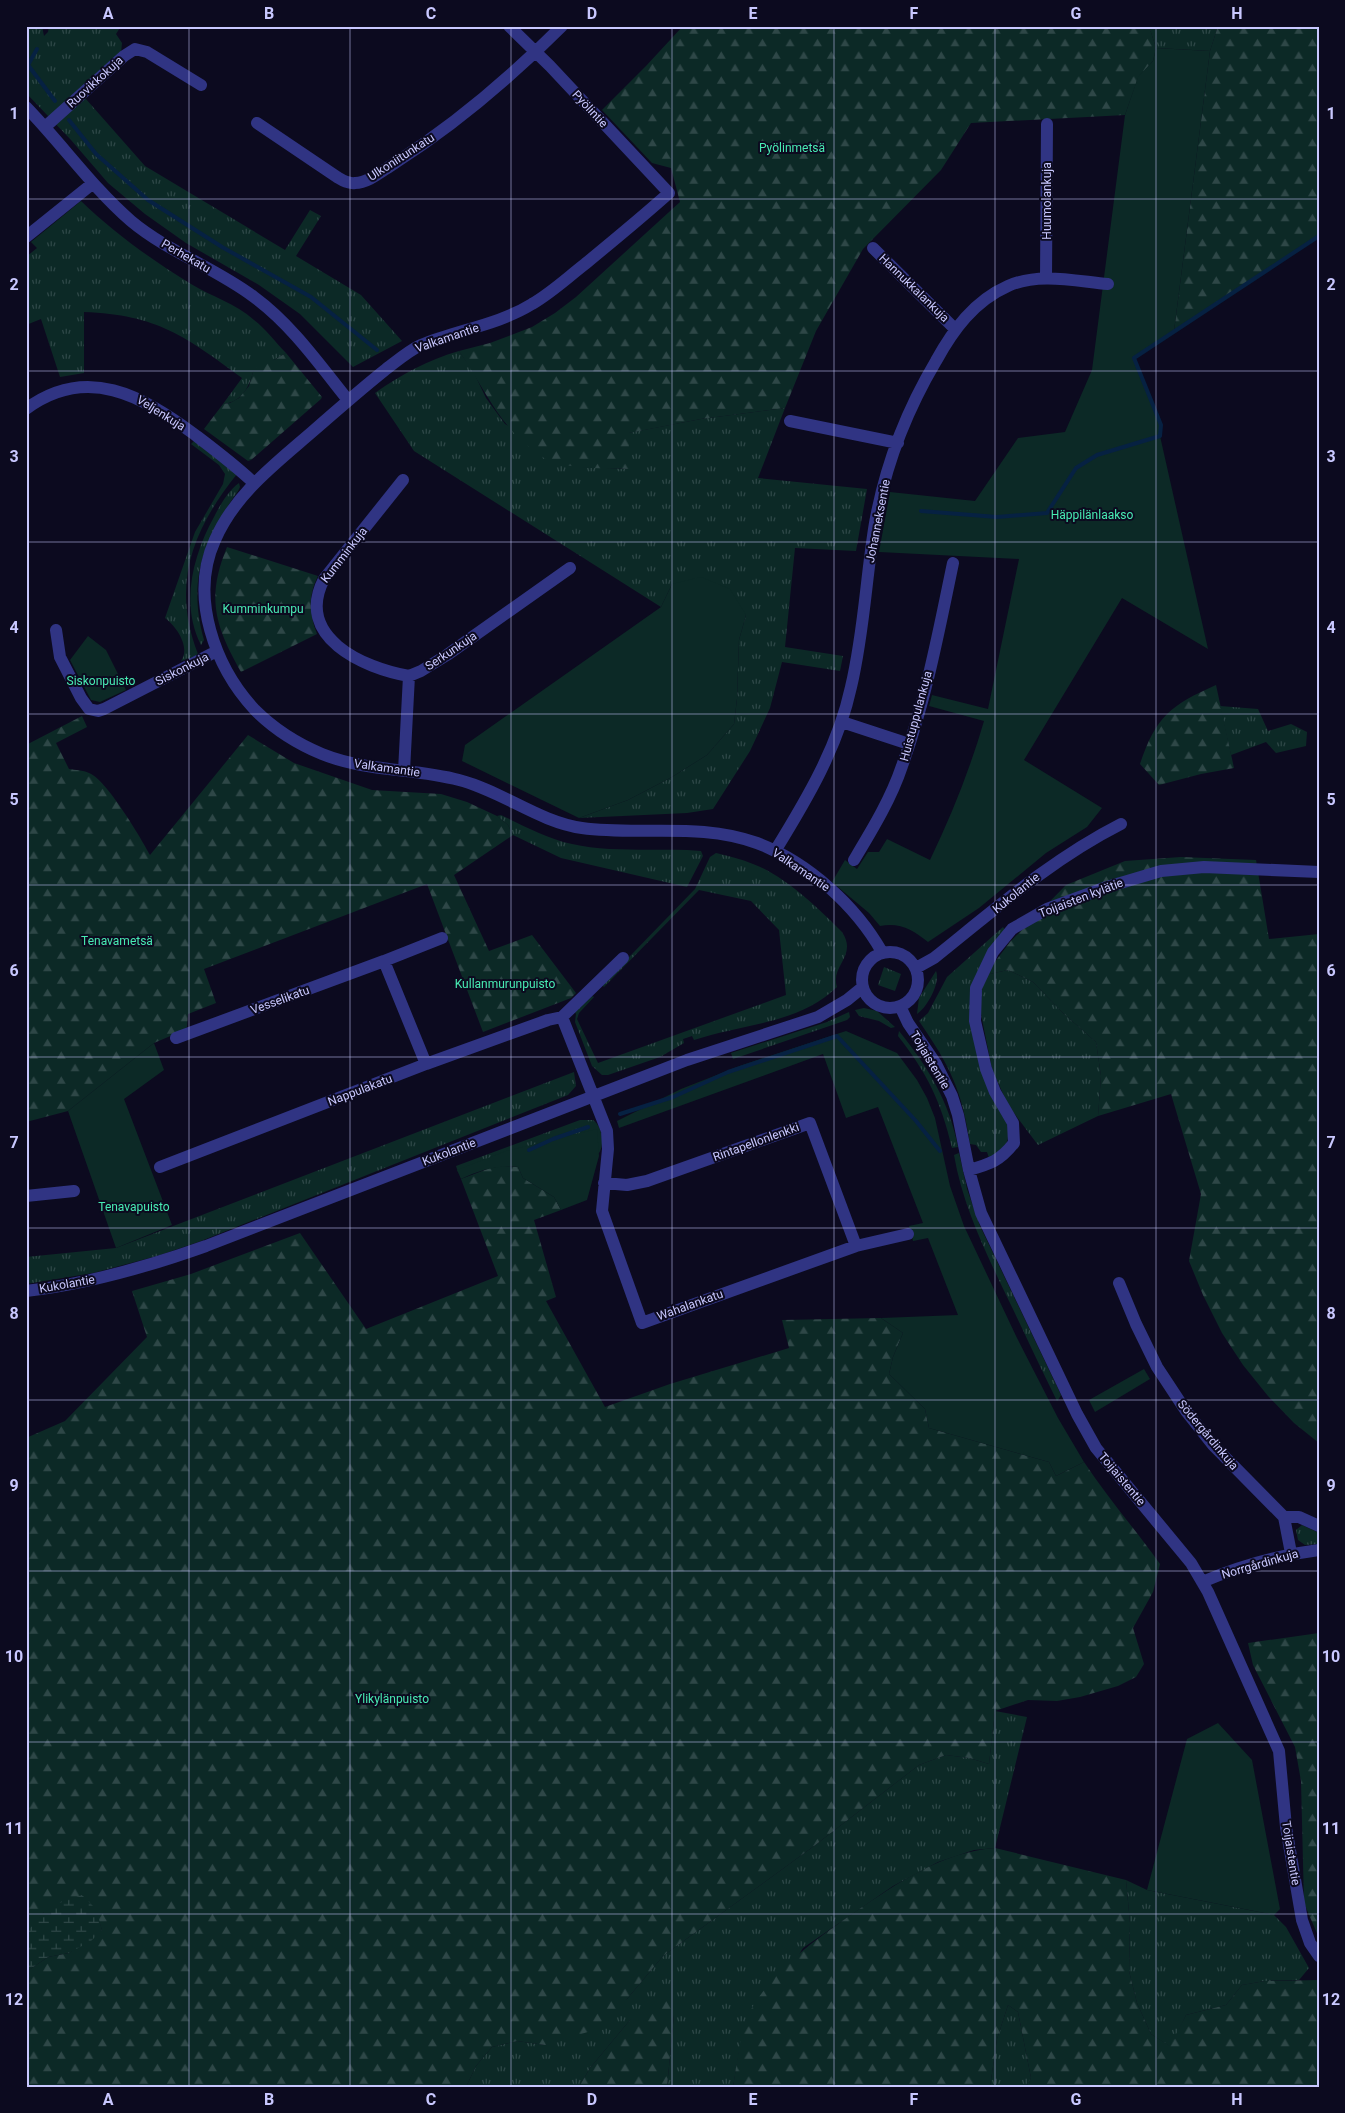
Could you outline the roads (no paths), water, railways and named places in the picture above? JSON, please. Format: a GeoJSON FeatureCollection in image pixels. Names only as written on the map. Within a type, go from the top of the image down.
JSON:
{"type":"FeatureCollection","features":[{"type":"Feature","properties":{"kind":"street","name":"Pyölintie"},"geometry":{"type":"LineString","coordinates":[[508,26],[669,193]]}},
{"type":"Feature","properties":{"kind":"street","name":"Ulkoniitunkatu"},"geometry":{"type":"LineString","coordinates":[[257,123],[348,183],[364,181],[403,158],[484,98],[535,54],[562,26]]}},
{"type":"Feature","properties":{"kind":"street","name":"Ruovikkokuja"},"geometry":{"type":"LineString","coordinates":[[45,127],[124,56],[135,49],[147,52],[200,85]]}},
{"type":"Feature","properties":{"kind":"street","name":"Perhekatu"},"geometry":{"type":"LineString","coordinates":[[26,107],[92,184],[133,222],[155,238],[261,302],[307,348],[348,400]]}},
{"type":"Feature","properties":{"kind":"street","name":"Huumolankuja"},"geometry":{"type":"LineString","coordinates":[[1046,278],[1047,124]]}},
{"type":"Feature","properties":{"kind":"street"},"geometry":{"type":"LineString","coordinates":[[26,237],[92,184]]}},
{"type":"Feature","properties":{"kind":"street","name":"Valkamantie"},"geometry":{"type":"LineString","coordinates":[[669,193],[613,242],[534,303],[493,322],[439,339],[409,351],[348,400],[254,482],[228,516],[213,544],[205,577],[205,604],[210,628],[217,651],[241,692],[256,711],[293,740],[326,756],[362,767],[443,776],[477,784],[534,812],[578,828],[601,830],[694,830],[722,833],[743,838],[776,851],[804,869],[847,904],[872,934],[882,952]]}},
{"type":"Feature","properties":{"kind":"street","name":"Hannukkalankuja"},"geometry":{"type":"LineString","coordinates":[[873,248],[955,329]]}},
{"type":"Feature","properties":{"kind":"street","name":"Johanneksentie"},"geometry":{"type":"LineString","coordinates":[[776,851],[830,753],[842,722],[858,654],[877,514],[887,474],[898,443],[926,378],[955,329],[968,313],[983,300],[1002,289],[1026,281],[1046,278],[1108,284]]}},
{"type":"Feature","properties":{"kind":"street","name":"Veljenkuja"},"geometry":{"type":"LineString","coordinates":[[26,409],[56,392],[72,389],[102,388],[134,396],[162,411],[254,482]]}},
{"type":"Feature","properties":{"kind":"street"},"geometry":{"type":"LineString","coordinates":[[790,421],[898,443]]}},
{"type":"Feature","properties":{"kind":"street","name":"Kumminkuja"},"geometry":{"type":"LineString","coordinates":[[403,480],[324,579],[319,588],[316,602],[321,626],[329,638],[340,648],[381,669],[409,676]]}},
{"type":"Feature","properties":{"kind":"street","name":"Huistuppulankuja"},"geometry":{"type":"LineString","coordinates":[[854,860],[891,793],[909,744],[922,700],[952,562]]}},
{"type":"Feature","properties":{"kind":"street","name":"Serkunkuja"},"geometry":{"type":"LineString","coordinates":[[409,676],[447,655],[570,568]]}},
{"type":"Feature","properties":{"kind":"street","name":"Siskonkuja"},"geometry":{"type":"LineString","coordinates":[[56,630],[60,657],[80,698],[89,709],[94,711],[104,709],[217,651]]}},
{"type":"Feature","properties":{"kind":"street"},"geometry":{"type":"LineString","coordinates":[[404,771],[409,676]]}},
{"type":"Feature","properties":{"kind":"street"},"geometry":{"type":"LineString","coordinates":[[842,722],[909,744]]}},
{"type":"Feature","properties":{"kind":"street","name":"Kukolantie"},"geometry":{"type":"LineString","coordinates":[[916,968],[934,958],[1054,863],[1083,844],[1121,824]]}},
{"type":"Feature","properties":{"kind":"street","name":"Toijaisten kylätie"},"geometry":{"type":"LineString","coordinates":[[969,1170],[990,1164],[1003,1157],[1014,1143],[1013,1123],[995,1092],[986,1069],[975,1021],[976,988],[994,952],[1012,929],[1046,909],[1107,887],[1161,871],[1204,867],[1319,872]]}},
{"type":"Feature","properties":{"kind":"street","name":"Vesselikatu"},"geometry":{"type":"LineString","coordinates":[[176,1038],[442,938]]}},
{"type":"Feature","properties":{"kind":"street"},"geometry":{"type":"LineString","coordinates":[[889,951],[902,954],[916,968],[918,983],[916,991],[912,997],[900,1006],[887,1008],[874,1003],[863,987],[862,980],[866,966],[876,955],[882,952],[889,951]]}},
{"type":"Feature","properties":{"kind":"street","name":"Nappulakatu"},"geometry":{"type":"LineString","coordinates":[[160,1167],[426,1064],[548,1020],[562,1017],[623,958]]}},
{"type":"Feature","properties":{"kind":"street"},"geometry":{"type":"LineString","coordinates":[[384,961],[426,1064]]}},
{"type":"Feature","properties":{"kind":"street","name":"Kukolantie"},"geometry":{"type":"LineString","coordinates":[[26,1291],[74,1284],[166,1261],[688,1060],[818,1017],[847,1000],[863,987]]}},
{"type":"Feature","properties":{"kind":"street","name":"Toijaistentie"},"geometry":{"type":"LineString","coordinates":[[900,1006],[908,1023],[936,1064],[952,1096],[981,1213],[1077,1414],[1096,1448],[1181,1549],[1202,1582],[1279,1751],[1286,1827],[1302,1920],[1310,1942],[1319,1956]]}},
{"type":"Feature","properties":{"kind":"street"},"geometry":{"type":"LineString","coordinates":[[562,1017],[593,1096]]}},
{"type":"Feature","properties":{"kind":"street","name":"Wahalankatu"},"geometry":{"type":"LineString","coordinates":[[593,1096],[607,1131],[608,1142],[602,1211],[642,1323],[856,1246],[908,1234]]}},
{"type":"Feature","properties":{"kind":"street","name":"Rintapellonlenkki"},"geometry":{"type":"LineString","coordinates":[[604,1183],[627,1185],[647,1181],[810,1123],[856,1246]]}},
{"type":"Feature","properties":{"kind":"street"},"geometry":{"type":"LineString","coordinates":[[26,1196],[74,1191]]}},
{"type":"Feature","properties":{"kind":"street","name":"Södergårdinkuja"},"geometry":{"type":"LineString","coordinates":[[1118,1282],[1157,1367],[1186,1411],[1219,1451],[1284,1517]]}},
{"type":"Feature","properties":{"kind":"street"},"geometry":{"type":"LineString","coordinates":[[1291,1553],[1284,1517],[1299,1517],[1319,1526]]}},
{"type":"Feature","properties":{"kind":"street","name":"Norrgårdinkuja"},"geometry":{"type":"LineString","coordinates":[[1202,1582],[1230,1571],[1291,1553],[1319,1550]]}},
{"type":"Feature","properties":{"kind":"waterway"},"geometry":{"type":"LineString","coordinates":[[37,49],[28,65],[55,101]]}},
{"type":"Feature","properties":{"kind":"waterway"},"geometry":{"type":"LineString","coordinates":[[69,120],[96,154],[148,200],[222,247],[311,297],[377,350]]}},
{"type":"Feature","properties":{"kind":"waterway"},"geometry":{"type":"LineString","coordinates":[[921,511],[997,517],[1047,513],[1076,468],[1097,455],[1160,436],[1161,425],[1134,358],[1319,236]]}},
{"type":"Feature","properties":{"kind":"waterway"},"geometry":{"type":"LineString","coordinates":[[620,1114],[673,1097],[728,1072],[837,1036],[916,1121],[940,1151]]}},
{"type":"Feature","properties":{"kind":"waterway"},"geometry":{"type":"LineString","coordinates":[[529,1150],[553,1139],[588,1127]]}},
{"type":"Feature","properties":{"kind":"park label","name":"Pyölinmetsä"},"geometry":{"type":"Point","coordinates":[792,148]}},
{"type":"Feature","properties":{"kind":"park label","name":"Häppilänlaakso"},"geometry":{"type":"Point","coordinates":[1092,515]}},
{"type":"Feature","properties":{"kind":"park label","name":"Kumminkumpu"},"geometry":{"type":"Point","coordinates":[263,609]}},
{"type":"Feature","properties":{"kind":"park label","name":"Siskonpuisto"},"geometry":{"type":"Point","coordinates":[101,681]}},
{"type":"Feature","properties":{"kind":"park label","name":"Tenavametsä"},"geometry":{"type":"Point","coordinates":[117,941]}},
{"type":"Feature","properties":{"kind":"park label","name":"Kullanmurunpuisto"},"geometry":{"type":"Point","coordinates":[505,984]}},
{"type":"Feature","properties":{"kind":"park label","name":"Tenavapuisto"},"geometry":{"type":"Point","coordinates":[134,1207]}},
{"type":"Feature","properties":{"kind":"park label","name":"Ylikylänpuisto"},"geometry":{"type":"Point","coordinates":[392,1699]}}]}
